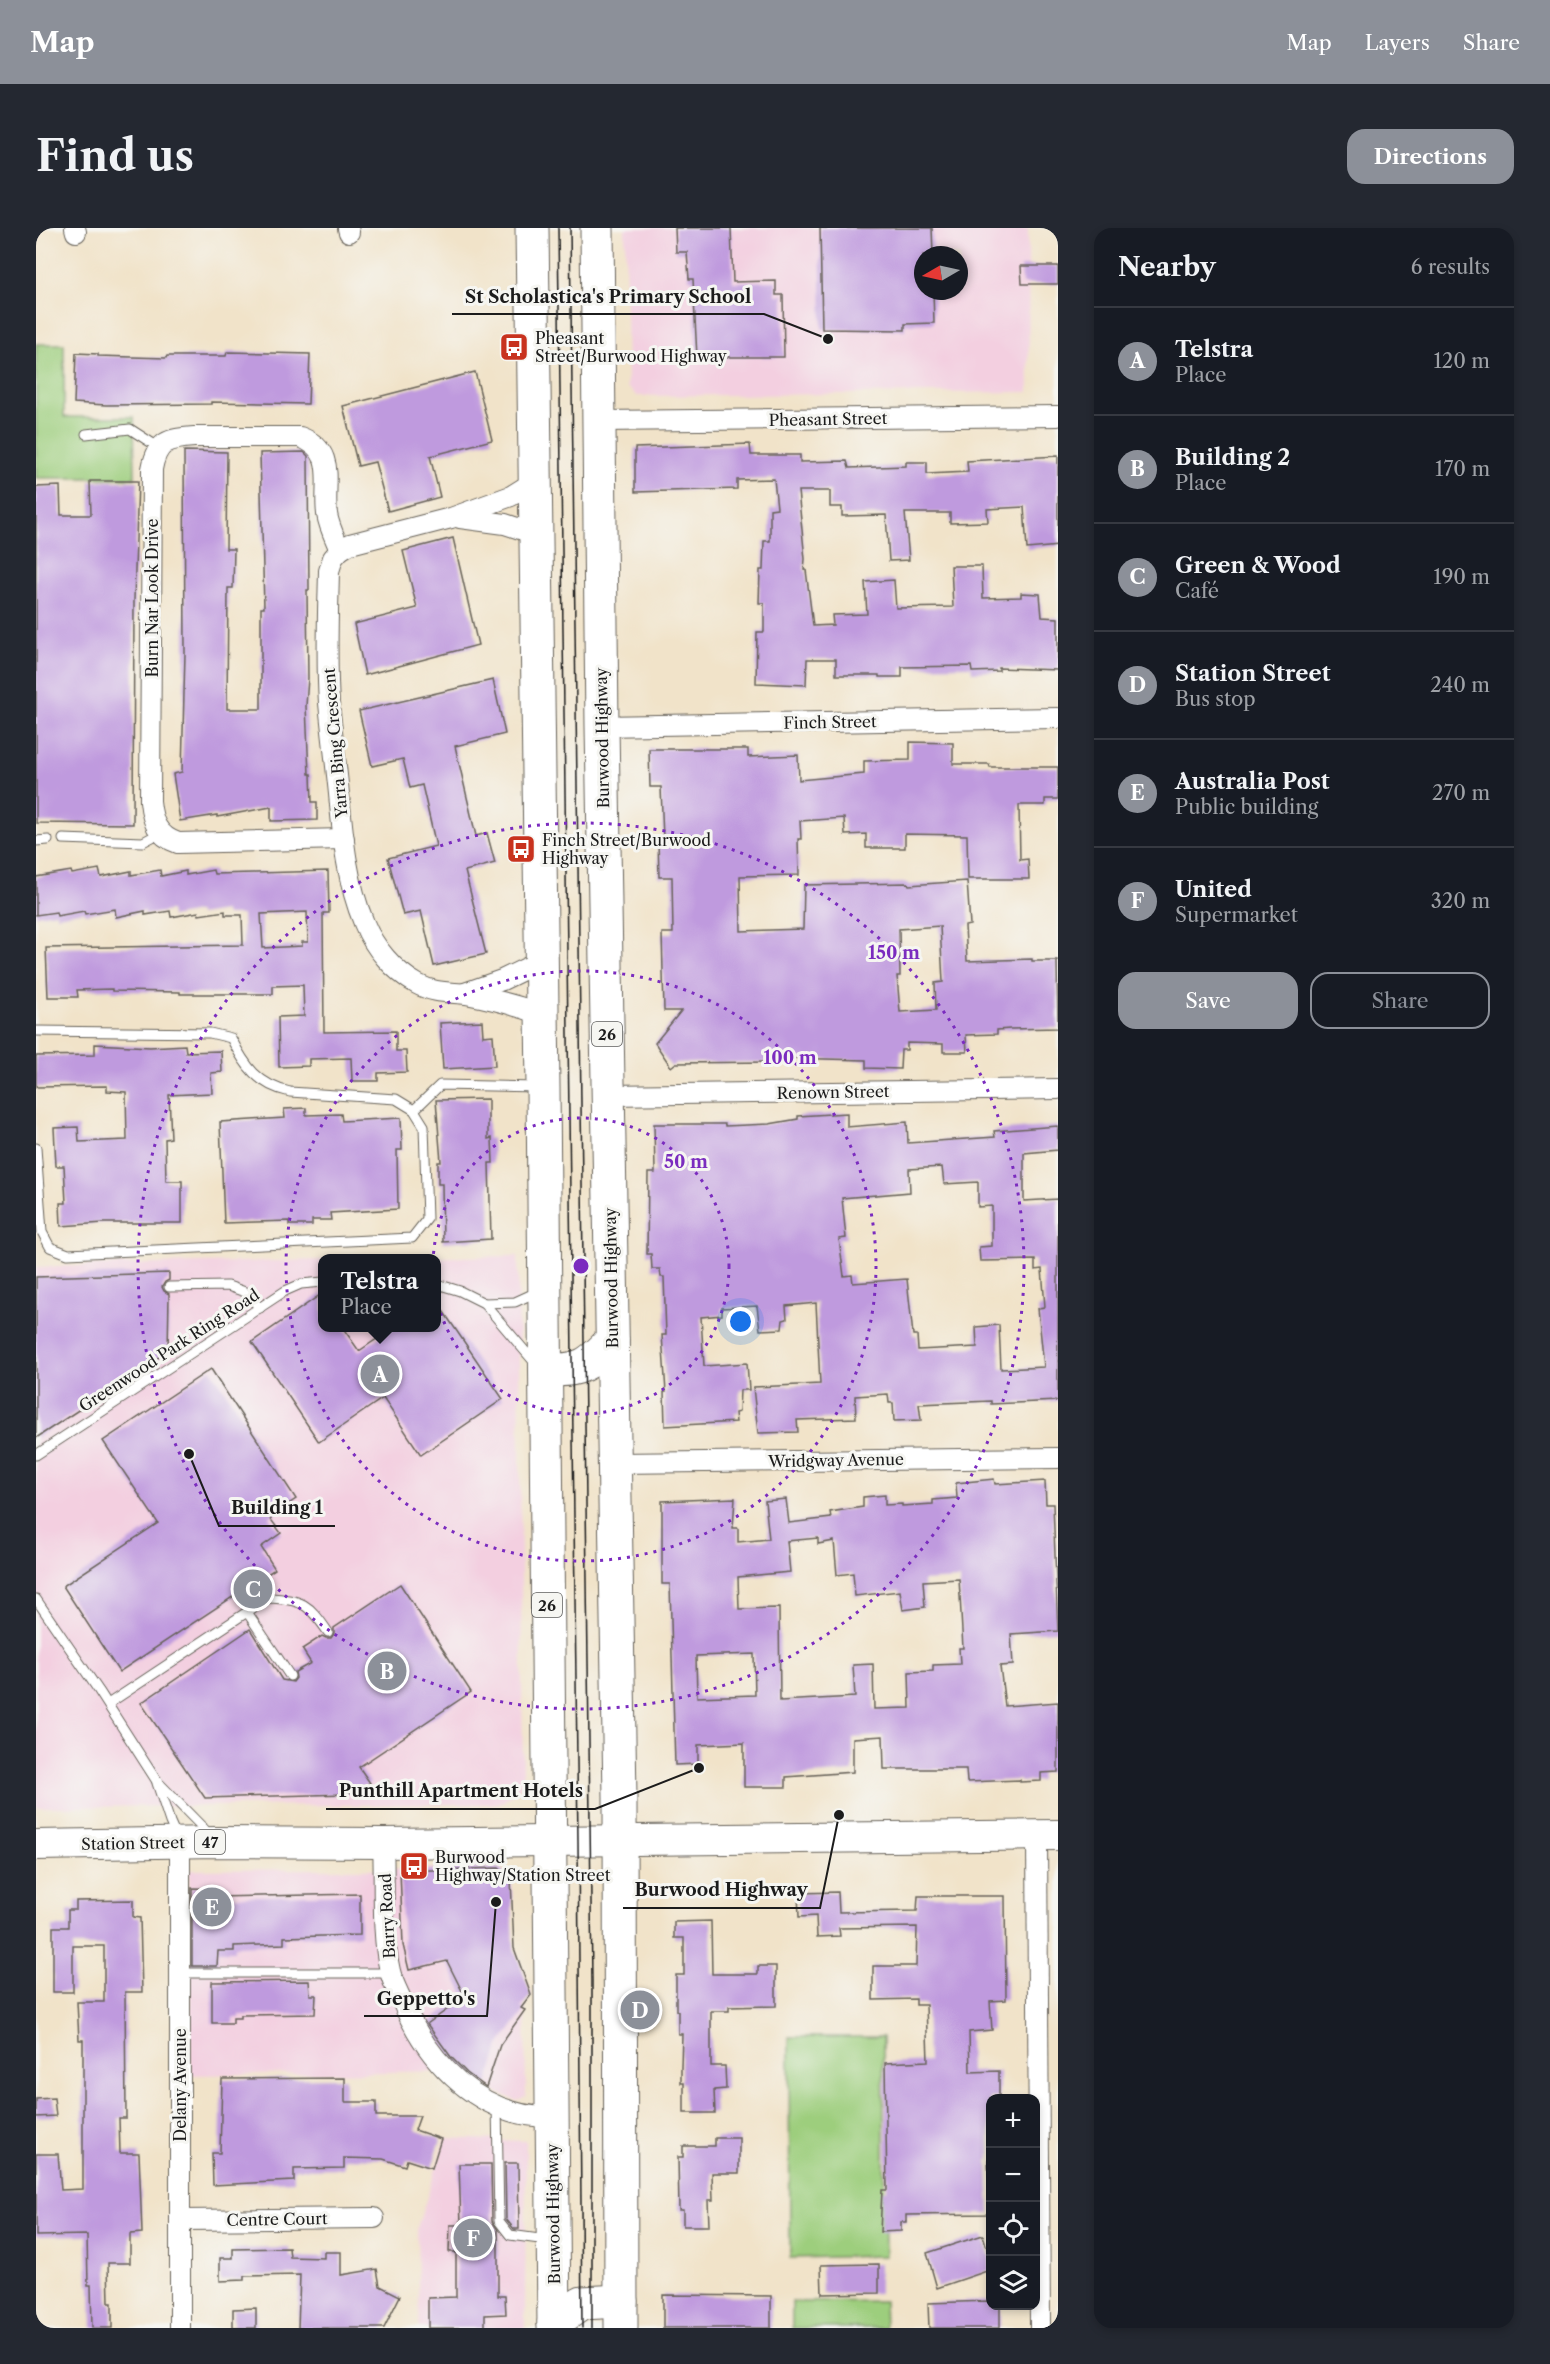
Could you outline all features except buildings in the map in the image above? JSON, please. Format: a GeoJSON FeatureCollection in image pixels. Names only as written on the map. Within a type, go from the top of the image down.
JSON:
{"type":"FeatureCollection","features":[{"type":"Feature","properties":{"kind":"highway","name":"Burwood Highway"},"geometry":{"type":"LineString","coordinates":[[532,228],[546,1369],[554,2325]]}},
{"type":"Feature","properties":{"kind":"highway","name":"Burwood Highway"},"geometry":{"type":"LineString","coordinates":[[597,228],[602,726],[620,1840],[621,2314]]}},
{"type":"Feature","properties":{"kind":"highway"},"geometry":{"type":"LineString","coordinates":[[546,1369],[561,1371],[583,1367],[612,1340]]}},
{"type":"Feature","properties":{"kind":"highway"},"geometry":{"type":"LineString","coordinates":[[554,2325],[582,2303],[621,2314]]}},
{"type":"Feature","properties":{"kind":"main road","name":"Station Street"},"geometry":{"type":"LineString","coordinates":[[36,1845],[180,1842],[549,1842],[1048,1835]]}},
{"type":"Feature","properties":{"kind":"street","name":"Pheasant Street"},"geometry":{"type":"LineString","coordinates":[[599,421],[1058,416]]}},
{"type":"Feature","properties":{"kind":"street"},"geometry":{"type":"LineString","coordinates":[[158,447],[178,438],[194,437],[300,437],[312,441],[322,451],[326,463],[327,512],[340,550],[364,539],[451,518],[503,500],[535,481]]}},
{"type":"Feature","properties":{"kind":"street","name":"Burn Nar Look Drive"},"geometry":{"type":"LineString","coordinates":[[158,447],[152,469],[150,801],[154,824],[160,833]]}},
{"type":"Feature","properties":{"kind":"street"},"geometry":{"type":"LineString","coordinates":[[451,518],[506,524],[535,534]]}},
{"type":"Feature","properties":{"kind":"street","name":"Yarra Bing Crescent"},"geometry":{"type":"LineString","coordinates":[[340,550],[333,558],[329,571],[329,703],[344,839],[354,898],[365,926],[380,951],[397,970],[419,985],[441,993],[463,994],[508,1002],[541,1014]]}},
{"type":"Feature","properties":{"kind":"street","name":"Finch Street"},"geometry":{"type":"LineString","coordinates":[[602,726],[1058,718]]}},
{"type":"Feature","properties":{"kind":"street"},"geometry":{"type":"LineString","coordinates":[[160,833],[168,840],[178,843],[344,839]]}},
{"type":"Feature","properties":{"kind":"street","name":"Yarra Bing Crescent"},"geometry":{"type":"LineString","coordinates":[[463,994],[502,980],[541,962]]}},
{"type":"Feature","properties":{"kind":"street","name":"Renown Street"},"geometry":{"type":"LineString","coordinates":[[608,1095],[1058,1089]]}},
{"type":"Feature","properties":{"kind":"street","name":"Wridgway Avenue"},"geometry":{"type":"LineString","coordinates":[[615,1463],[1058,1458]]}},
{"type":"Feature","properties":{"kind":"street"},"geometry":{"type":"LineString","coordinates":[[1040,2328],[1048,1835]]}},
{"type":"Feature","properties":{"kind":"street","name":"Delany Avenue"},"geometry":{"type":"LineString","coordinates":[[180,1842],[180,2328]]}},
{"type":"Feature","properties":{"kind":"street","name":"Barry Road"},"geometry":{"type":"LineString","coordinates":[[383,1843],[386,1946],[390,1973],[414,2026],[434,2057],[451,2076],[471,2092],[524,2116],[552,2117]]}},
{"type":"Feature","properties":{"kind":"street","name":"Centre Court"},"geometry":{"type":"LineString","coordinates":[[180,2220],[374,2218]]}},
{"type":"Feature","properties":{"kind":"lane"},"geometry":{"type":"LineString","coordinates":[[86,434],[130,429],[158,447]]}},
{"type":"Feature","properties":{"kind":"lane"},"geometry":{"type":"LineString","coordinates":[[63,839],[143,842],[160,833]]}},
{"type":"Feature","properties":{"kind":"lane"},"geometry":{"type":"LineString","coordinates":[[36,841],[48,840]]}},
{"type":"Feature","properties":{"kind":"lane"},"geometry":{"type":"LineString","coordinates":[[36,1031],[210,1033],[231,1038],[242,1059],[258,1077],[273,1088],[290,1092],[396,1099],[414,1110],[424,1126],[427,1219],[412,1238],[68,1254],[50,1247],[42,1232],[36,1148]]}},
{"type":"Feature","properties":{"kind":"lane"},"geometry":{"type":"LineString","coordinates":[[414,1110],[440,1085],[543,1087]]}},
{"type":"Feature","properties":{"kind":"lane","name":"Greenwood Park Ring Road"},"geometry":{"type":"LineString","coordinates":[[36,1455],[294,1286],[318,1282]]}},
{"type":"Feature","properties":{"kind":"lane"},"geometry":{"type":"LineString","coordinates":[[441,1285],[484,1302],[515,1302],[544,1288]]}},
{"type":"Feature","properties":{"kind":"lane"},"geometry":{"type":"LineString","coordinates":[[169,1287],[228,1286],[245,1292],[260,1308]]}},
{"type":"Feature","properties":{"kind":"lane"},"geometry":{"type":"LineString","coordinates":[[484,1302],[537,1365],[546,1369]]}},
{"type":"Feature","properties":{"kind":"lane"},"geometry":{"type":"LineString","coordinates":[[108,1704],[268,1598],[302,1602],[313,1610],[328,1632]]}},
{"type":"Feature","properties":{"kind":"lane"},"geometry":{"type":"LineString","coordinates":[[36,1599],[108,1704],[156,1780],[217,1842]]}},
{"type":"Feature","properties":{"kind":"lane"},"geometry":{"type":"LineString","coordinates":[[247,1612],[290,1676]]}},
{"type":"Feature","properties":{"kind":"lane"},"geometry":{"type":"LineString","coordinates":[[156,1780],[170,1822],[180,1842]]}},
{"type":"Feature","properties":{"kind":"lane"},"geometry":{"type":"LineString","coordinates":[[180,1973],[390,1973]]}},
{"type":"Feature","properties":{"kind":"lane"},"geometry":{"type":"LineString","coordinates":[[497,2104],[499,2221],[510,2235],[552,2241]]}},
{"type":"Feature","properties":{"kind":"shaded area"},"geometry":{"type":"Polygon","coordinates":[[[625,228],[1028,228],[1029,392],[637,396],[627,387],[625,228]]]}},
{"type":"Feature","properties":{"kind":"shaded area"},"geometry":{"type":"Polygon","coordinates":[[[518,1256],[523,1777],[519,1790],[501,1803],[491,1804],[36,1807],[36,1267],[318,1260],[318,1332],[441,1332],[441,1257],[518,1256]]]}},
{"type":"Feature","properties":{"kind":"shaded area"},"geometry":{"type":"Polygon","coordinates":[[[499,1868],[511,1879],[514,1948],[531,1995],[525,2003],[526,2096],[517,2101],[486,2087],[462,2071],[191,2075],[189,1870],[499,1868]]]}},
{"type":"Feature","properties":{"kind":"shaded area"},"geometry":{"type":"Polygon","coordinates":[[[446,2138],[526,2141],[525,2328],[419,2328],[417,2228],[446,2138]]]}},
{"type":"Feature","properties":{"kind":"green space"},"geometry":{"type":"Polygon","coordinates":[[[36,344],[64,344],[64,417],[134,417],[135,478],[36,478],[36,344]]]}},
{"type":"Feature","properties":{"kind":"green space"},"geometry":{"type":"Polygon","coordinates":[[[789,2037],[883,2037],[885,2256],[790,2258],[789,2037]]]}},
{"type":"Feature","properties":{"kind":"green space"},"geometry":{"type":"Polygon","coordinates":[[[884,2301],[885,2328],[792,2328],[792,2302],[884,2301]]]}},
{"type":"Feature","properties":{"kind":"tram line"},"geometry":{"type":"LineString","coordinates":[[558,228],[582,2328]]}},
{"type":"Feature","properties":{"kind":"tram line"},"geometry":{"type":"LineString","coordinates":[[570,228],[592,1980],[592,2328]]}},
{"type":"Feature","properties":{"kind":"place","name":"St Scholastica's Primary School"},"geometry":{"type":"Point","coordinates":[828,339]}},
{"type":"Feature","properties":{"kind":"place","name":"Pheasant Street/Burwood Highway"},"geometry":{"type":"Point","coordinates":[514,347]}},
{"type":"Feature","properties":{"kind":"place","name":"Finch Street/Burwood Highway"},"geometry":{"type":"Point","coordinates":[521,849]}},
{"type":"Feature","properties":{"kind":"place","name":"Telstra"},"geometry":{"type":"Point","coordinates":[380,1374]}},
{"type":"Feature","properties":{"kind":"place","name":"Building 1"},"geometry":{"type":"Point","coordinates":[189,1454]}},
{"type":"Feature","properties":{"kind":"place","name":"Green & Wood"},"geometry":{"type":"Point","coordinates":[253,1589]}},
{"type":"Feature","properties":{"kind":"place","name":"Building 2"},"geometry":{"type":"Point","coordinates":[387,1671]}},
{"type":"Feature","properties":{"kind":"place","name":"Punthill Apartment Hotels"},"geometry":{"type":"Point","coordinates":[699,1768]}},
{"type":"Feature","properties":{"kind":"place","name":"Burwood Highway"},"geometry":{"type":"Point","coordinates":[839,1815]}},
{"type":"Feature","properties":{"kind":"place","name":"Burwood Highway/Station Street"},"geometry":{"type":"Point","coordinates":[414,1866]}},
{"type":"Feature","properties":{"kind":"place","name":"Geppetto's"},"geometry":{"type":"Point","coordinates":[496,1902]}},
{"type":"Feature","properties":{"kind":"place","name":"Australia Post"},"geometry":{"type":"Point","coordinates":[212,1907]}},
{"type":"Feature","properties":{"kind":"place","name":"Station Street"},"geometry":{"type":"Point","coordinates":[640,2010]}},
{"type":"Feature","properties":{"kind":"place","name":"United"},"geometry":{"type":"Point","coordinates":[473,2238]}}]}
